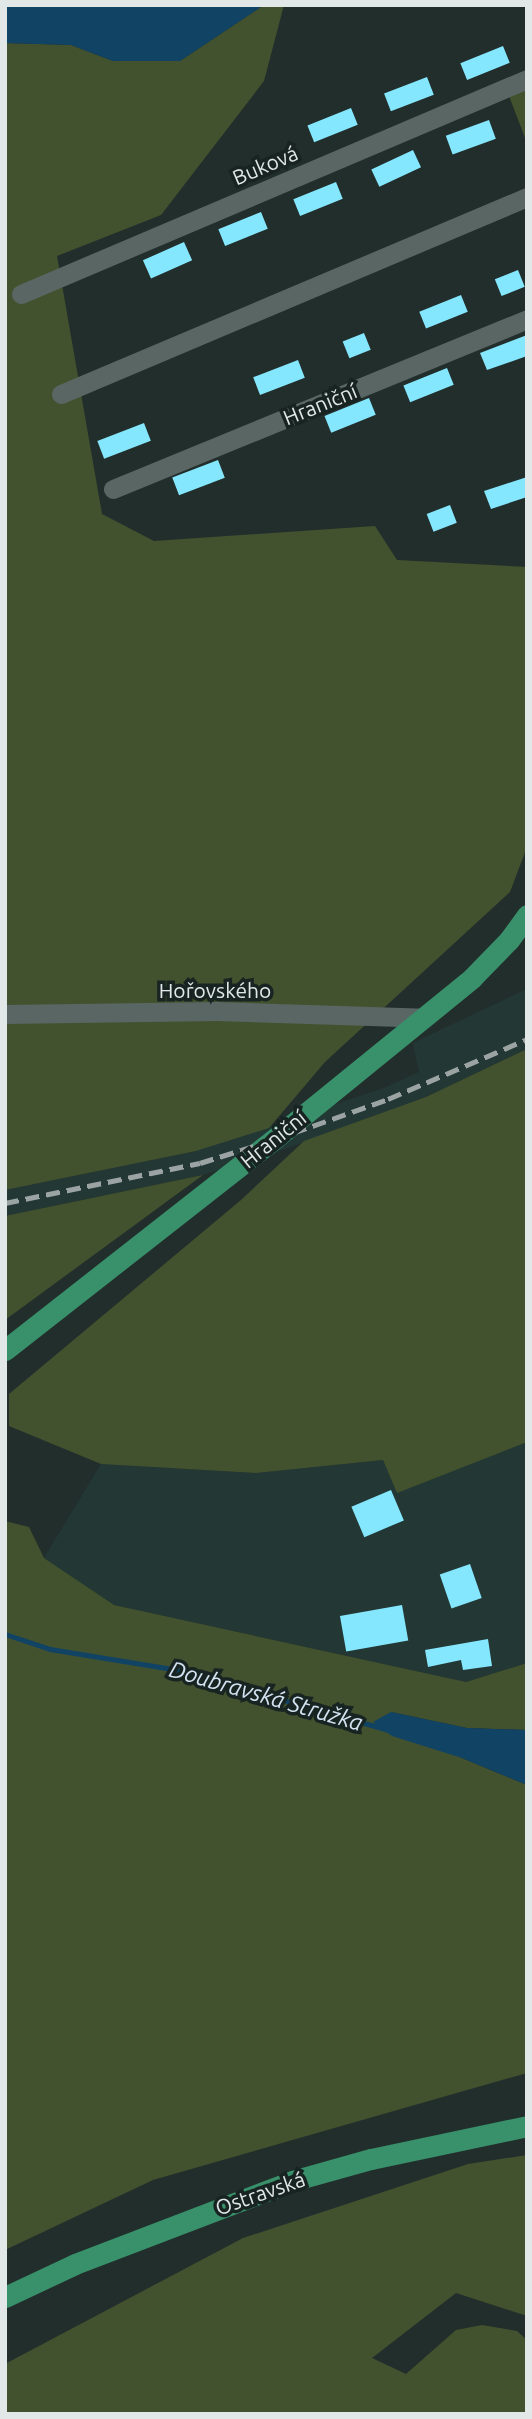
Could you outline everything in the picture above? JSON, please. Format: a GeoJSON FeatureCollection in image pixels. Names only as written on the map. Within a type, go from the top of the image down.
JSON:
{"type":"FeatureCollection","features":[{"type":"Feature","properties":{"kind":"main road","name":"Hraniční"},"geometry":{"type":"LineString","coordinates":[[5,1350],[472,978],[509,940],[527,915]]}},
{"type":"Feature","properties":{"kind":"main road","name":"Ostravská"},"geometry":{"type":"LineString","coordinates":[[5,2297],[75,2263],[292,2181],[371,2159],[527,2126]]}},
{"type":"Feature","properties":{"kind":"street","name":"Buková"},"geometry":{"type":"LineString","coordinates":[[21,293],[527,79]]}},
{"type":"Feature","properties":{"kind":"street"},"geometry":{"type":"LineString","coordinates":[[61,394],[527,197]]}},
{"type":"Feature","properties":{"kind":"street","name":"Hraniční"},"geometry":{"type":"LineString","coordinates":[[113,489],[527,319]]}},
{"type":"Feature","properties":{"kind":"street","name":"Hořovského"},"geometry":{"type":"LineString","coordinates":[[5,1014],[216,1011],[424,1018]]}},
{"type":"Feature","properties":{"kind":"shaded area"},"geometry":{"type":"Polygon","coordinates":[[[527,989],[527,1049],[426,1097],[277,1152],[203,1175],[5,1216],[5,1190],[196,1151],[384,1088],[419,1072],[413,1043],[527,989]]]}},
{"type":"Feature","properties":{"kind":"shaded area"},"geometry":{"type":"Polygon","coordinates":[[[527,1442],[527,1663],[466,1682],[114,1605],[44,1558],[101,1464],[256,1473],[383,1460],[397,1492],[527,1442]]]}},
{"type":"Feature","properties":{"kind":"green space"},"geometry":{"type":"Polygon","coordinates":[[[264,5],[284,5],[264,81],[161,215],[57,256],[102,514],[154,541],[375,526],[397,560],[527,567],[527,847],[510,892],[325,1062],[269,1128],[196,1151],[5,1190],[5,43],[71,45],[113,61],[180,61],[264,5]]]}},
{"type":"Feature","properties":{"kind":"green space"},"geometry":{"type":"Polygon","coordinates":[[[527,89],[527,143],[509,96],[527,89]]]}},
{"type":"Feature","properties":{"kind":"green space"},"geometry":{"type":"Polygon","coordinates":[[[527,1049],[527,1442],[397,1493],[383,1460],[256,1473],[101,1464],[9,1426],[9,1394],[241,1200],[304,1141],[426,1097],[527,1049]]]}},
{"type":"Feature","properties":{"kind":"green space"},"geometry":{"type":"Polygon","coordinates":[[[203,1175],[5,1320],[5,1216],[203,1175]]]}},
{"type":"Feature","properties":{"kind":"green space"},"geometry":{"type":"Polygon","coordinates":[[[5,1521],[29,1527],[44,1558],[114,1605],[466,1682],[527,1663],[527,1730],[467,1728],[391,1712],[462,1758],[527,1785],[527,2073],[153,2180],[5,2250],[5,1521]]]}},
{"type":"Feature","properties":{"kind":"green space"},"geometry":{"type":"Polygon","coordinates":[[[527,2155],[527,2316],[456,2293],[372,2358],[406,2374],[456,2330],[482,2325],[517,2331],[527,2340],[527,2414],[5,2414],[5,2364],[243,2238],[468,2164],[527,2155]]]}},
{"type":"Feature","properties":{"kind":"water"},"geometry":{"type":"Polygon","coordinates":[[[5,5],[264,5],[180,61],[113,61],[71,45],[5,43],[5,5]]]}},
{"type":"Feature","properties":{"kind":"water"},"geometry":{"type":"Polygon","coordinates":[[[391,1712],[467,1728],[527,1730],[527,1785],[462,1758],[392,1736],[373,1722],[391,1712]]]}},
{"type":"Feature","properties":{"kind":"building"},"geometry":{"type":"Polygon","coordinates":[[[503,46],[510,63],[467,80],[460,63],[503,46]]]}},
{"type":"Feature","properties":{"kind":"building"},"geometry":{"type":"Polygon","coordinates":[[[427,77],[434,95],[391,111],[384,93],[427,77]]]}},
{"type":"Feature","properties":{"kind":"building"},"geometry":{"type":"Polygon","coordinates":[[[351,108],[358,125],[314,142],[307,126],[351,108]]]}},
{"type":"Feature","properties":{"kind":"building"},"geometry":{"type":"Polygon","coordinates":[[[489,120],[496,139],[453,155],[446,136],[489,120]]]}},
{"type":"Feature","properties":{"kind":"building"},"geometry":{"type":"Polygon","coordinates":[[[413,150],[421,167],[379,187],[371,169],[413,150]]]}},
{"type":"Feature","properties":{"kind":"building"},"geometry":{"type":"Polygon","coordinates":[[[336,182],[343,199],[300,216],[293,199],[336,182]]]}},
{"type":"Feature","properties":{"kind":"building"},"geometry":{"type":"Polygon","coordinates":[[[261,212],[268,229],[225,246],[218,229],[261,212]]]}},
{"type":"Feature","properties":{"kind":"building"},"geometry":{"type":"Polygon","coordinates":[[[184,242],[192,260],[151,279],[143,260],[184,242]]]}},
{"type":"Feature","properties":{"kind":"building"},"geometry":{"type":"Polygon","coordinates":[[[518,270],[525,287],[502,296],[495,279],[518,270]]]}},
{"type":"Feature","properties":{"kind":"building"},"geometry":{"type":"Polygon","coordinates":[[[461,295],[468,312],[426,329],[419,312],[461,295]]]}},
{"type":"Feature","properties":{"kind":"building"},"geometry":{"type":"Polygon","coordinates":[[[364,333],[371,350],[349,358],[343,342],[364,333]]]}},
{"type":"Feature","properties":{"kind":"building"},"geometry":{"type":"Polygon","coordinates":[[[527,335],[527,356],[487,370],[480,353],[527,335]]]}},
{"type":"Feature","properties":{"kind":"building"},"geometry":{"type":"Polygon","coordinates":[[[298,360],[305,378],[260,395],[253,377],[298,360]]]}},
{"type":"Feature","properties":{"kind":"building"},"geometry":{"type":"Polygon","coordinates":[[[447,368],[454,385],[410,402],[403,386],[447,368]]]}},
{"type":"Feature","properties":{"kind":"building"},"geometry":{"type":"Polygon","coordinates":[[[369,398],[376,415],[331,433],[324,416],[369,398]]]}},
{"type":"Feature","properties":{"kind":"building"},"geometry":{"type":"Polygon","coordinates":[[[144,423],[151,441],[104,459],[97,441],[144,423]]]}},
{"type":"Feature","properties":{"kind":"building"},"geometry":{"type":"Polygon","coordinates":[[[218,460],[225,478],[179,495],[172,478],[218,460]]]}},
{"type":"Feature","properties":{"kind":"building"},"geometry":{"type":"Polygon","coordinates":[[[527,477],[527,497],[491,509],[484,491],[527,477]]]}},
{"type":"Feature","properties":{"kind":"building"},"geometry":{"type":"Polygon","coordinates":[[[450,505],[457,523],[433,532],[427,514],[450,505]]]}},
{"type":"Feature","properties":{"kind":"building"},"geometry":{"type":"Polygon","coordinates":[[[391,1490],[404,1520],[364,1537],[351,1507],[391,1490]]]}},
{"type":"Feature","properties":{"kind":"building"},"geometry":{"type":"Polygon","coordinates":[[[470,1564],[482,1598],[451,1608],[440,1574],[470,1564]]]}},
{"type":"Feature","properties":{"kind":"building"},"geometry":{"type":"Polygon","coordinates":[[[402,1605],[408,1640],[346,1651],[340,1616],[402,1605]]]}},
{"type":"Feature","properties":{"kind":"building"},"geometry":{"type":"Polygon","coordinates":[[[488,1639],[492,1666],[463,1670],[461,1660],[428,1667],[425,1650],[488,1639]]]}},
{"type":"Feature","properties":{"kind":"waterway","name":"Doubravská Stružka"},"geometry":{"type":"LineString","coordinates":[[5,1634],[50,1649],[178,1670],[388,1730]]}},
{"type":"Feature","properties":{"kind":"railway"},"geometry":{"type":"LineString","coordinates":[[5,1203],[200,1163],[388,1099],[527,1039]]}}]}
